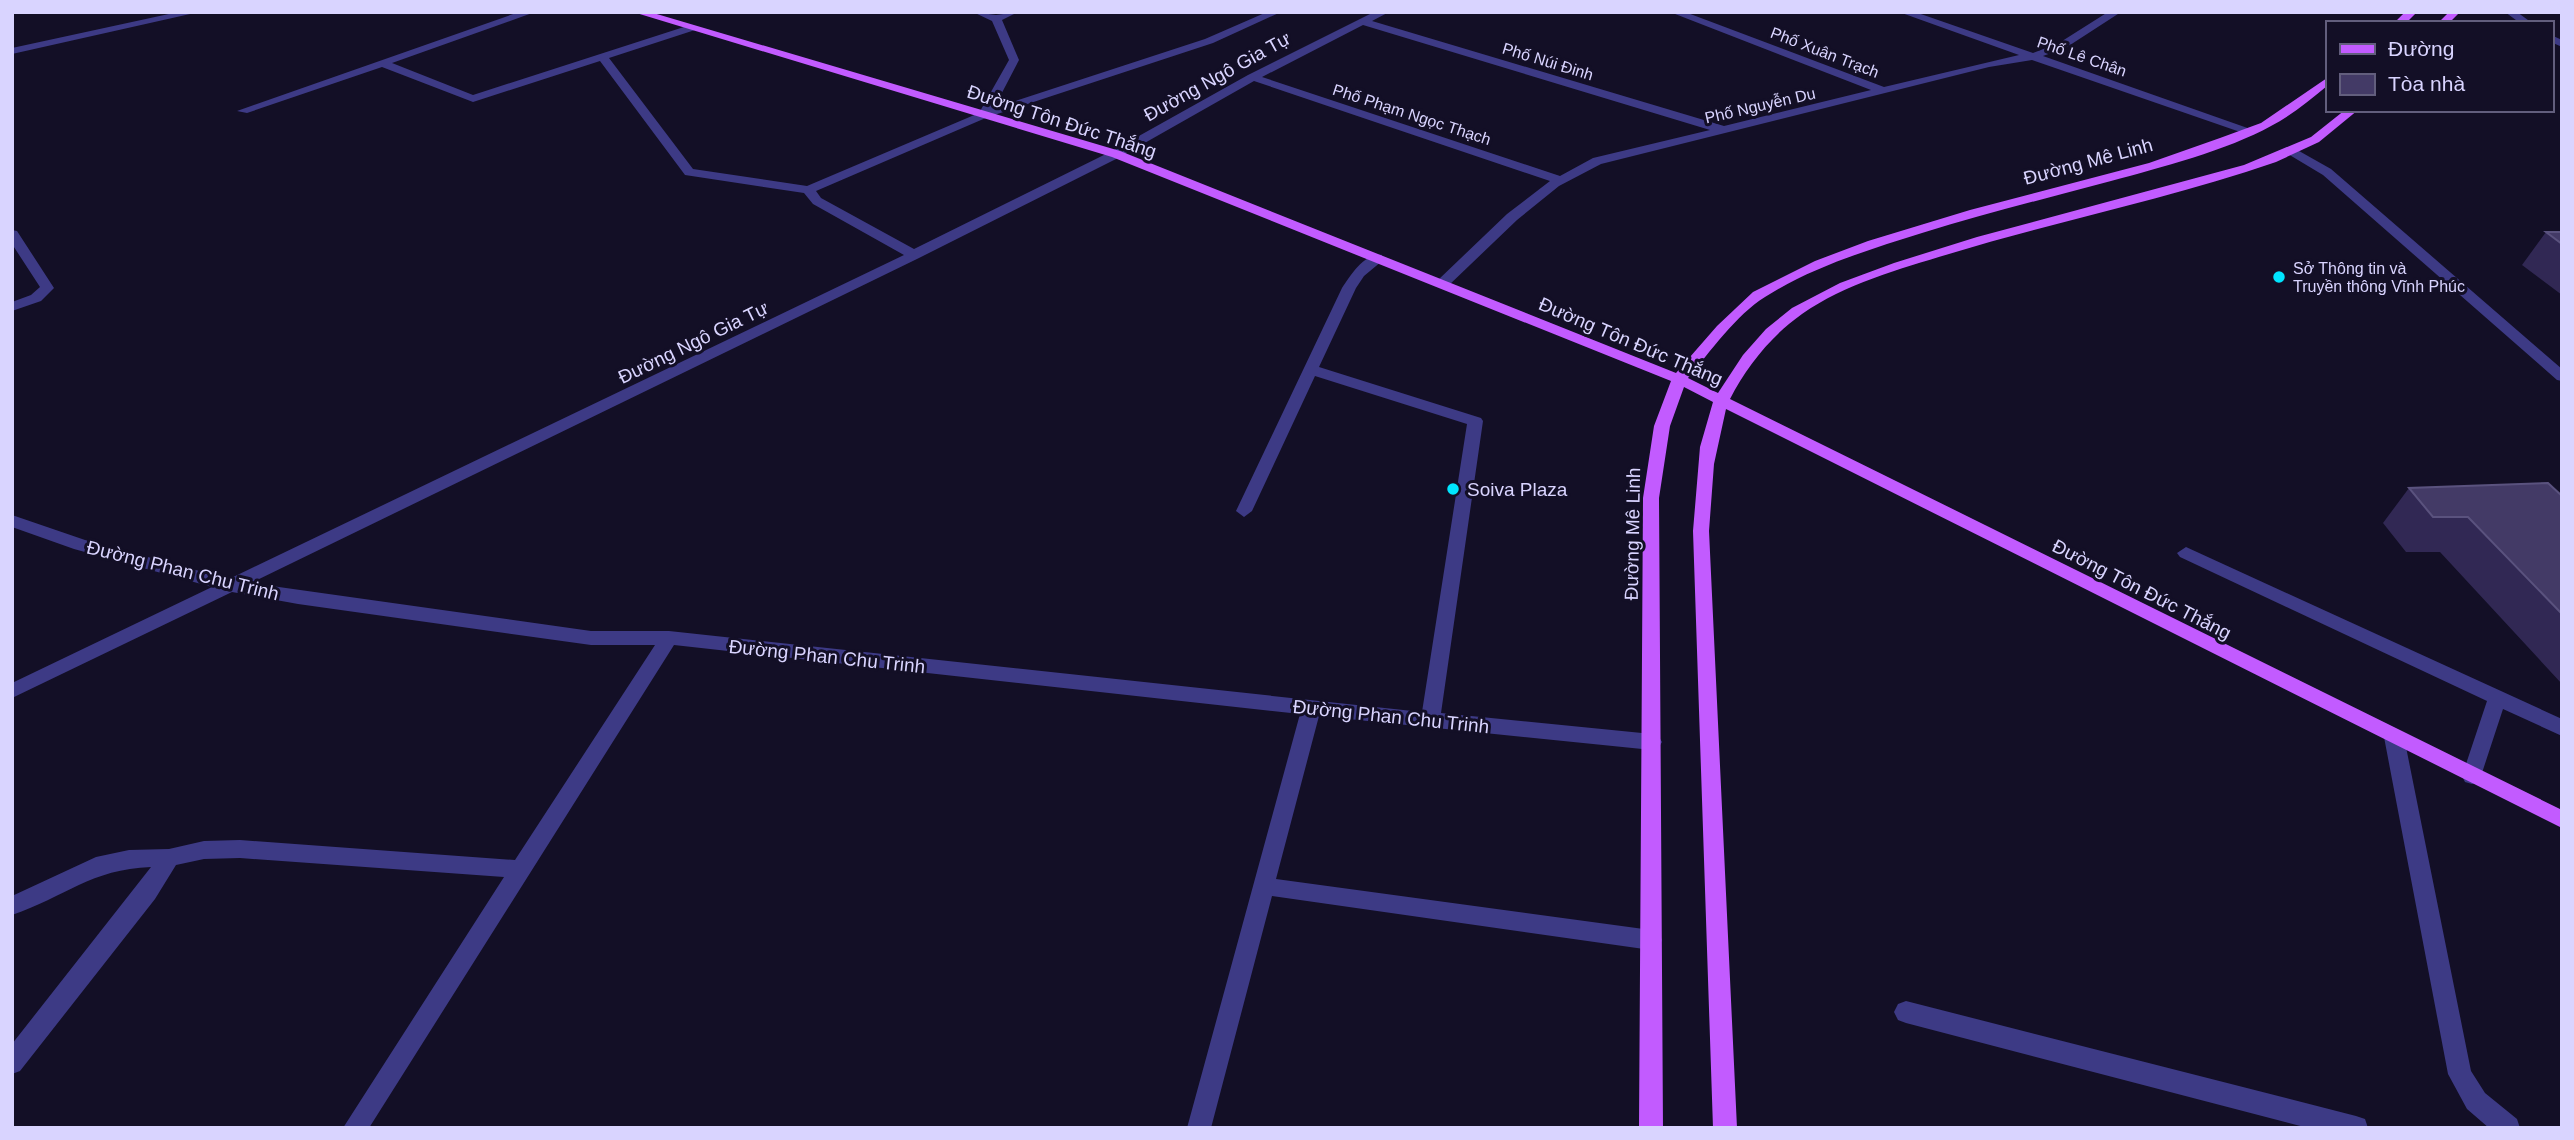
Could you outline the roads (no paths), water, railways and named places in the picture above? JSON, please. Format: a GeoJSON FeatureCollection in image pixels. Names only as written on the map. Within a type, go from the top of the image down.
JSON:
{"type":"FeatureCollection","features":[{"type":"Feature","properties":{"kind":"main road","name":"Đường Tôn Đức Thắng"},"geometry":{"type":"LineString","coordinates":[[638,12],[1116,154],[1679,379],[2562,820]]}},
{"type":"Feature","properties":{"kind":"main road","name":"Đường Mê Linh"},"geometry":{"type":"LineString","coordinates":[[1651,1128],[1651,498],[1661,426],[1679,379],[1722,330],[1758,295],[1820,264],[1975,213],[2153,166],[2264,125],[2296,106],[2326,82]]}},
{"type":"Feature","properties":{"kind":"main road"},"geometry":{"type":"LineString","coordinates":[[1725,1128],[1701,531],[1710,439],[1722,400],[1757,347],[1774,330],[1810,303],[1849,284],[1902,264],[2004,233],[2217,177],[2292,151],[2321,136],[2350,112]]}},
{"type":"Feature","properties":{"kind":"street"},"geometry":{"type":"LineString","coordinates":[[12,51],[194,12]]}},
{"type":"Feature","properties":{"kind":"street"},"geometry":{"type":"LineString","coordinates":[[243,111],[530,12]]}},
{"type":"Feature","properties":{"kind":"street"},"geometry":{"type":"LineString","coordinates":[[978,12],[996,19],[1013,12]]}},
{"type":"Feature","properties":{"kind":"street"},"geometry":{"type":"LineString","coordinates":[[603,57],[689,172],[808,190],[984,115],[1209,41],[1276,12]]}},
{"type":"Feature","properties":{"kind":"street","name":"Đường Ngô Gia Tự"},"geometry":{"type":"LineString","coordinates":[[12,691],[914,255],[1116,154],[1252,77],[1362,20],[1384,12]]}},
{"type":"Feature","properties":{"kind":"street","name":"Phố Xuân Trạch"},"geometry":{"type":"LineString","coordinates":[[1675,12],[1885,91]]}},
{"type":"Feature","properties":{"kind":"street","name":"Phố Lê Chân"},"geometry":{"type":"LineString","coordinates":[[1904,12],[2250,131]]}},
{"type":"Feature","properties":{"kind":"street","name":"Phố Nguyễn Du"},"geometry":{"type":"LineString","coordinates":[[1442,284],[1512,217],[1561,180],[1597,161],[2034,55],[2063,45],[2116,12]]}},
{"type":"Feature","properties":{"kind":"street"},"geometry":{"type":"LineString","coordinates":[[984,115],[1014,60],[996,19]]}},
{"type":"Feature","properties":{"kind":"street","name":"Phố Núi Đinh"},"geometry":{"type":"LineString","coordinates":[[1362,20],[1725,130]]}},
{"type":"Feature","properties":{"kind":"street"},"geometry":{"type":"LineString","coordinates":[[382,63],[473,99],[691,28]]}},
{"type":"Feature","properties":{"kind":"street","name":"Phố Phạm Ngọc Thạch"},"geometry":{"type":"LineString","coordinates":[[1252,77],[1561,180]]}},
{"type":"Feature","properties":{"kind":"street"},"geometry":{"type":"LineString","coordinates":[[2292,151],[2327,172],[2562,377]]}},
{"type":"Feature","properties":{"kind":"street"},"geometry":{"type":"LineString","coordinates":[[808,190],[817,201],[914,255]]}},
{"type":"Feature","properties":{"kind":"street"},"geometry":{"type":"LineString","coordinates":[[12,234],[47,288],[36,298],[12,307]]}},
{"type":"Feature","properties":{"kind":"street"},"geometry":{"type":"LineString","coordinates":[[1244,511],[1349,288],[1359,273],[1377,258]]}},
{"type":"Feature","properties":{"kind":"street"},"geometry":{"type":"LineString","coordinates":[[1312,370],[1475,421],[1430,720]]}},
{"type":"Feature","properties":{"kind":"street","name":"Đường Phan Chu Trinh"},"geometry":{"type":"LineString","coordinates":[[12,521],[80,545],[232,586],[298,598],[591,638],[669,638],[1652,742]]}},
{"type":"Feature","properties":{"kind":"street"},"geometry":{"type":"LineString","coordinates":[[2186,553],[2562,728]]}},
{"type":"Feature","properties":{"kind":"street"},"geometry":{"type":"LineString","coordinates":[[355,1128],[669,638]]}},
{"type":"Feature","properties":{"kind":"street"},"geometry":{"type":"LineString","coordinates":[[2472,776],[2497,699]]}},
{"type":"Feature","properties":{"kind":"street"},"geometry":{"type":"LineString","coordinates":[[1199,1128],[1311,708]]}},
{"type":"Feature","properties":{"kind":"street"},"geometry":{"type":"LineString","coordinates":[[2394,737],[2460,1074],[2476,1101],[2482,1128]]}},
{"type":"Feature","properties":{"kind":"street"},"geometry":{"type":"LineString","coordinates":[[12,905],[96,866],[129,859],[169,858],[204,850],[240,849],[520,869]]}},
{"type":"Feature","properties":{"kind":"street"},"geometry":{"type":"LineString","coordinates":[[12,1063],[147,892],[169,858]]}},
{"type":"Feature","properties":{"kind":"street"},"geometry":{"type":"LineString","coordinates":[[1263,886],[1651,940]]}},
{"type":"Feature","properties":{"kind":"street"},"geometry":{"type":"LineString","coordinates":[[1906,1012],[2356,1128]]}},
{"type":"Feature","properties":{"kind":"street"},"geometry":{"type":"LineString","coordinates":[[2476,1101],[2508,1128]]}},
{"type":"Feature","properties":{"kind":"place","name":"Sở Thông tin và Truyền thông Vĩnh Phúc"},"geometry":{"type":"Point","coordinates":[2279,277]}},
{"type":"Feature","properties":{"kind":"place","name":"Soiva Plaza"},"geometry":{"type":"Point","coordinates":[1453,489]}}]}
